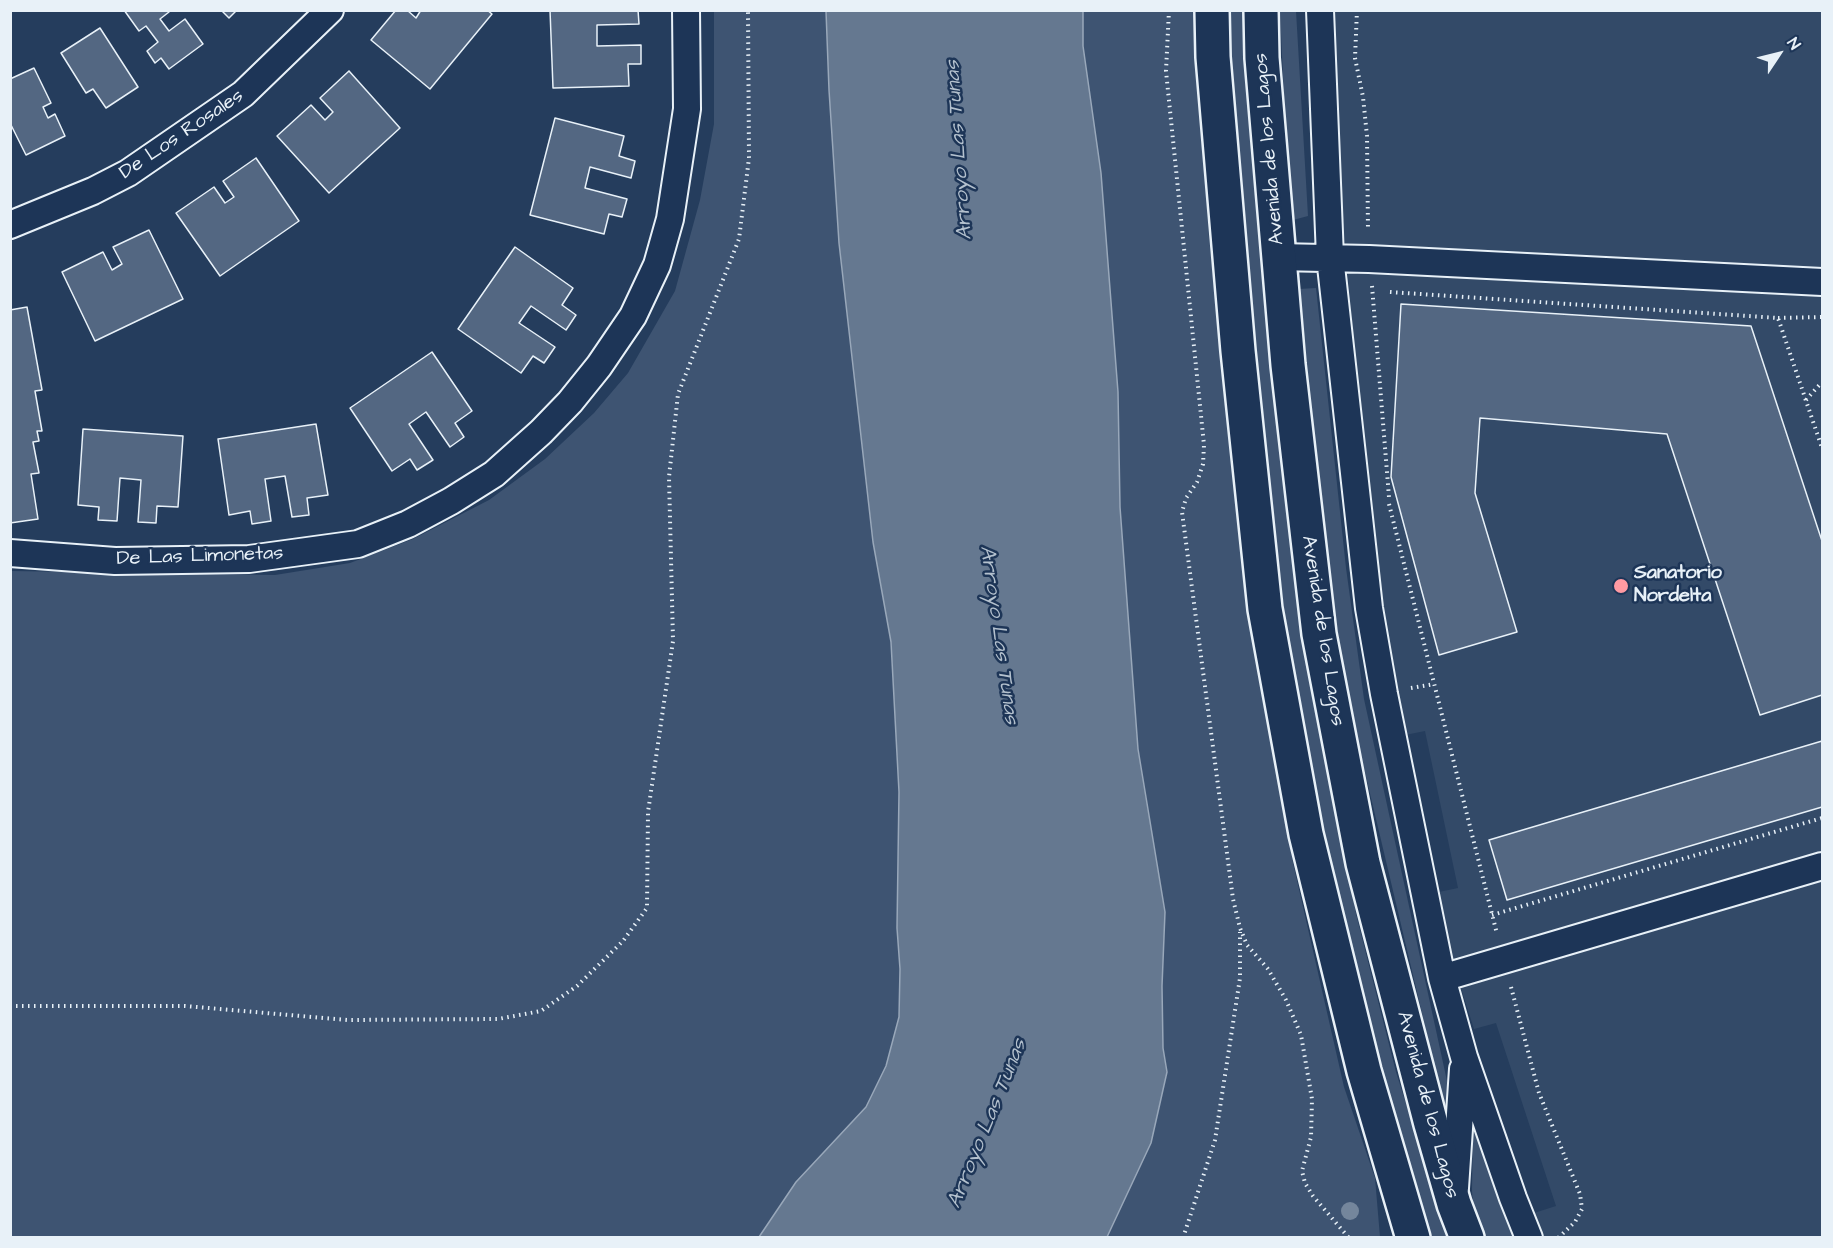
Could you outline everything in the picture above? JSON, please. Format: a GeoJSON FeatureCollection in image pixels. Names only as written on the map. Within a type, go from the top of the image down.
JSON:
{"type":"FeatureCollection","features":[{"type":"Feature","properties":{"kind":"street","name":"De Los Rosales"},"geometry":{"type":"LineString","coordinates":[[10,225],[93,191],[148,160],[243,94],[330,10]]}},
{"type":"Feature","properties":{"kind":"street","name":"De Las Limonetas"},"geometry":{"type":"LineString","coordinates":[[10,553],[115,561],[249,559],[358,544],[408,524],[494,474],[548,425],[599,366],[633,316],[657,265],[670,219],[687,109],[686,10]]}},
{"type":"Feature","properties":{"kind":"street"},"geometry":{"type":"LineString","coordinates":[[1212,10],[1213,57],[1238,351],[1265,609],[1306,834],[1364,1071],[1413,1238]]}},
{"type":"Feature","properties":{"kind":"street","name":"Avenida de los Lagos"},"geometry":{"type":"LineString","coordinates":[[1261,10],[1262,58],[1287,365],[1318,634],[1363,863],[1454,1204],[1467,1238]]}},
{"type":"Feature","properties":{"kind":"street"},"geometry":{"type":"LineString","coordinates":[[1320,10],[1330,257],[1370,608],[1384,694],[1442,978],[1464,1057],[1529,1238]]}},
{"type":"Feature","properties":{"kind":"street"},"geometry":{"type":"LineString","coordinates":[[1278,257],[1330,257],[1822,282]]}},
{"type":"Feature","properties":{"kind":"street"},"geometry":{"type":"LineString","coordinates":[[1442,978],[1822,866]]}},
{"type":"Feature","properties":{"kind":"street"},"geometry":{"type":"LineString","coordinates":[[1454,1204],[1464,1057]]}},
{"type":"Feature","properties":{"kind":"street"},"geometry":{"type":"LineString","coordinates":[[1392,1172],[1397,1238]]}},
{"type":"Feature","properties":{"kind":"path"},"geometry":{"type":"LineString","coordinates":[[10,1006],[185,1006],[347,1020],[498,1019],[542,1011],[577,986],[629,933],[648,908],[648,812],[673,641],[669,477],[678,394],[739,239],[749,158],[748,10]]}},
{"type":"Feature","properties":{"kind":"path"},"geometry":{"type":"LineString","coordinates":[[1169,10],[1166,71],[1204,446],[1203,464],[1197,482],[1186,498],[1182,512],[1232,887],[1240,928],[1240,978],[1215,1140],[1184,1238]]}},
{"type":"Feature","properties":{"kind":"path"},"geometry":{"type":"LineString","coordinates":[[1357,10],[1355,58],[1363,97],[1367,136],[1369,259],[1389,506],[1503,960],[1539,1093],[1580,1194],[1582,1209],[1575,1222],[1558,1238]]}},
{"type":"Feature","properties":{"kind":"path"},"geometry":{"type":"LineString","coordinates":[[1372,291],[1778,318],[1822,316]]}},
{"type":"Feature","properties":{"kind":"path"},"geometry":{"type":"LineString","coordinates":[[1778,318],[1822,448]]}},
{"type":"Feature","properties":{"kind":"path"},"geometry":{"type":"LineString","coordinates":[[1806,400],[1822,382]]}},
{"type":"Feature","properties":{"kind":"path"},"geometry":{"type":"LineString","coordinates":[[1492,915],[1822,818]]}},
{"type":"Feature","properties":{"kind":"path"},"geometry":{"type":"LineString","coordinates":[[1240,928],[1247,945],[1268,969],[1286,1000],[1301,1035],[1312,1099],[1311,1137],[1302,1171],[1305,1183],[1313,1196],[1349,1238]]}},
{"type":"Feature","properties":{"kind":"shaded area"},"geometry":{"type":"Polygon","coordinates":[[[714,11],[826,11],[839,243],[873,542],[891,642],[899,792],[897,928],[900,969],[899,1017],[886,1066],[866,1107],[796,1182],[759,1237],[11,1238],[11,571],[275,575],[350,563],[413,539],[489,500],[545,459],[594,413],[628,373],[675,291],[700,200],[714,124],[714,11]]]}},
{"type":"Feature","properties":{"kind":"shaded area"},"geometry":{"type":"Polygon","coordinates":[[[1083,11],[1194,11],[1209,238],[1243,549],[1293,863],[1344,1087],[1375,1178],[1380,1237],[1107,1237],[1151,1143],[1167,1073],[1163,1048],[1162,986],[1165,912],[1138,749],[1120,507],[1118,392],[1083,46],[1083,11]]]}},
{"type":"Feature","properties":{"kind":"shaded area"},"geometry":{"type":"Polygon","coordinates":[[[1228,11],[1246,11],[1312,673],[1356,914],[1396,1072],[1448,1237],[1428,1237],[1339,922],[1292,678],[1259,391],[1242,216],[1228,11]]]}},
{"type":"Feature","properties":{"kind":"shaded area"},"geometry":{"type":"Polygon","coordinates":[[[1280,11],[1296,11],[1308,216],[1293,220],[1287,163],[1280,11]]]}},
{"type":"Feature","properties":{"kind":"shaded area"},"geometry":{"type":"Polygon","coordinates":[[[1328,11],[1822,11],[1822,1237],[1544,1237],[1534,1213],[1556,1206],[1496,1023],[1474,1029],[1442,929],[1434,893],[1458,888],[1425,731],[1400,736],[1370,526],[1341,198],[1328,11]]]}},
{"type":"Feature","properties":{"kind":"shaded area"},"geometry":{"type":"Polygon","coordinates":[[[1316,288],[1346,568],[1364,699],[1447,1081],[1448,1123],[1350,709],[1328,571],[1299,289],[1316,288]]]}},
{"type":"Feature","properties":{"kind":"shaded area"},"geometry":{"type":"Polygon","coordinates":[[[1473,1113],[1516,1237],[1482,1237],[1474,1218],[1473,1113]]]}},
{"type":"Feature","properties":{"kind":"water","name":"Arroyo Las Tunas"},"geometry":{"type":"Polygon","coordinates":[[[826,11],[1083,11],[1083,46],[1101,173],[1118,392],[1120,507],[1138,749],[1165,912],[1162,986],[1163,1048],[1167,1072],[1151,1143],[1107,1237],[759,1237],[796,1182],[866,1107],[886,1066],[899,1017],[900,969],[897,928],[899,792],[891,642],[873,542],[839,243],[826,11]]]}},
{"type":"Feature","properties":{"kind":"building"},"geometry":{"type":"Polygon","coordinates":[[[124,10],[168,10],[169,12],[160,19],[169,31],[185,19],[203,44],[169,69],[161,58],[155,63],[147,51],[158,42],[146,26],[139,31],[124,10]]]}},
{"type":"Feature","properties":{"kind":"building"},"geometry":{"type":"Polygon","coordinates":[[[221,10],[237,10],[229,18],[221,10]]]}},
{"type":"Feature","properties":{"kind":"building"},"geometry":{"type":"Polygon","coordinates":[[[396,10],[407,10],[416,18],[421,10],[487,10],[492,14],[430,89],[371,40],[396,10]]]}},
{"type":"Feature","properties":{"kind":"building"},"geometry":{"type":"Polygon","coordinates":[[[550,10],[638,10],[639,24],[597,25],[597,46],[641,45],[641,64],[628,64],[629,86],[553,88],[550,10]]]}},
{"type":"Feature","properties":{"kind":"building"},"geometry":{"type":"Polygon","coordinates":[[[100,28],[138,87],[106,108],[93,89],[86,93],[61,53],[100,28]]]}},
{"type":"Feature","properties":{"kind":"building"},"geometry":{"type":"Polygon","coordinates":[[[34,68],[51,103],[43,107],[48,118],[55,114],[65,136],[26,155],[10,123],[10,79],[34,68]]]}},
{"type":"Feature","properties":{"kind":"building"},"geometry":{"type":"Polygon","coordinates":[[[349,71],[400,128],[329,193],[277,136],[311,105],[325,120],[333,112],[320,98],[349,71]]]}},
{"type":"Feature","properties":{"kind":"building"},"geometry":{"type":"Polygon","coordinates":[[[555,118],[624,136],[619,156],[635,161],[631,178],[590,167],[585,188],[627,199],[622,217],[609,214],[604,234],[530,215],[555,118]]]}},
{"type":"Feature","properties":{"kind":"building"},"geometry":{"type":"Polygon","coordinates":[[[256,158],[299,221],[220,276],[176,213],[214,187],[225,203],[234,197],[223,181],[256,158]]]}},
{"type":"Feature","properties":{"kind":"building"},"geometry":{"type":"Polygon","coordinates":[[[149,230],[183,299],[95,341],[62,272],[103,252],[112,270],[122,264],[113,247],[149,230]]]}},
{"type":"Feature","properties":{"kind":"building"},"geometry":{"type":"Polygon","coordinates":[[[515,247],[573,288],[562,305],[576,315],[566,330],[531,306],[519,323],[555,347],[544,363],[533,356],[521,373],[458,329],[515,247]]]}},
{"type":"Feature","properties":{"kind":"building"},"geometry":{"type":"Polygon","coordinates":[[[1401,304],[1751,326],[1822,541],[1822,695],[1760,715],[1667,434],[1480,418],[1475,493],[1517,632],[1439,655],[1391,477],[1401,304]]]}},
{"type":"Feature","properties":{"kind":"building"},"geometry":{"type":"Polygon","coordinates":[[[27,307],[42,390],[35,391],[42,431],[37,431],[39,441],[33,442],[39,473],[31,474],[38,519],[10,523],[10,310],[27,307]]]}},
{"type":"Feature","properties":{"kind":"building"},"geometry":{"type":"Polygon","coordinates":[[[432,352],[472,411],[455,423],[464,437],[450,447],[426,412],[409,424],[433,460],[417,470],[410,459],[392,471],[350,408],[432,352]]]}},
{"type":"Feature","properties":{"kind":"building"},"geometry":{"type":"Polygon","coordinates":[[[316,424],[328,495],[307,498],[309,515],[292,517],[285,476],[265,479],[271,521],[252,524],[250,511],[229,515],[218,439],[316,424]]]}},
{"type":"Feature","properties":{"kind":"building"},"geometry":{"type":"Polygon","coordinates":[[[83,429],[183,436],[178,507],[157,506],[156,523],[138,522],[141,480],[120,478],[117,521],[98,520],[99,507],[78,505],[83,429]]]}},
{"type":"Feature","properties":{"kind":"building"},"geometry":{"type":"Polygon","coordinates":[[[1822,741],[1822,807],[1507,900],[1489,840],[1822,741]]]}},
{"type":"Feature","properties":{"kind":"place","name":"Sanatorio Nordelta"},"geometry":{"type":"Point","coordinates":[1621,586]}}]}
